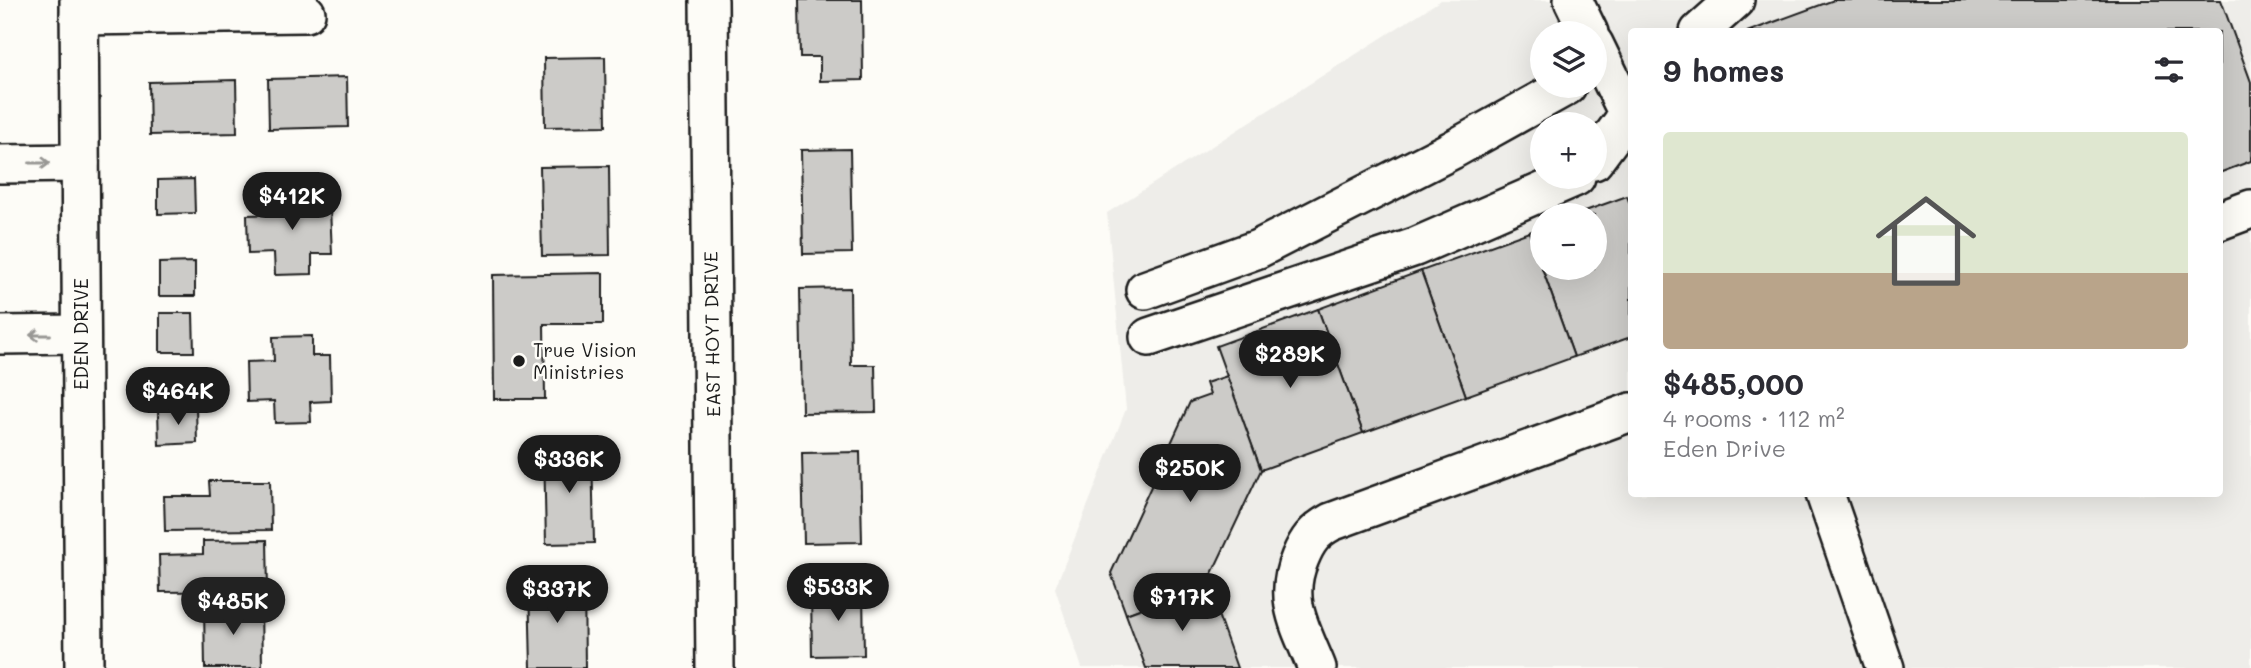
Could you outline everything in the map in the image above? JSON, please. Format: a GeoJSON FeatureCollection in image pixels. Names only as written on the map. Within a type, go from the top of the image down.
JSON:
{"type":"FeatureCollection","features":[{"type":"Feature","properties":{"kind":"street","name":"EAST HOYT DRIVE"},"geometry":{"type":"LineString","coordinates":[[709,0],[715,668]]}},
{"type":"Feature","properties":{"kind":"street"},"geometry":{"type":"LineString","coordinates":[[1573,0],[1582,21]]}},
{"type":"Feature","properties":{"kind":"street"},"geometry":{"type":"LineString","coordinates":[[1704,28],[1735,0]]}},
{"type":"Feature","properties":{"kind":"street"},"geometry":{"type":"LineString","coordinates":[[79,8],[306,13]]}},
{"type":"Feature","properties":{"kind":"street","name":"EDEN DRIVE"},"geometry":{"type":"LineString","coordinates":[[79,8],[84,668]]}},
{"type":"Feature","properties":{"kind":"street"},"geometry":{"type":"LineString","coordinates":[[1607,72],[1628,109]]}},
{"type":"Feature","properties":{"kind":"street"},"geometry":{"type":"LineString","coordinates":[[1145,290],[1258,249],[1452,150],[1545,98]]}},
{"type":"Feature","properties":{"kind":"street"},"geometry":{"type":"LineString","coordinates":[[1607,144],[1628,116]]}},
{"type":"Feature","properties":{"kind":"street"},"geometry":{"type":"LineString","coordinates":[[0,164],[80,163]]}},
{"type":"Feature","properties":{"kind":"street"},"geometry":{"type":"LineString","coordinates":[[1149,337],[1415,247],[1548,189]]}},
{"type":"Feature","properties":{"kind":"street"},"geometry":{"type":"LineString","coordinates":[[2223,220],[2251,209]]}},
{"type":"Feature","properties":{"kind":"street"},"geometry":{"type":"LineString","coordinates":[[0,335],[81,334]]}},
{"type":"Feature","properties":{"kind":"street"},"geometry":{"type":"LineString","coordinates":[[1317,668],[1290,591],[1294,572],[1307,541],[1316,531],[1331,522],[1628,413]]}},
{"type":"Feature","properties":{"kind":"street"},"geometry":{"type":"LineString","coordinates":[[1826,497],[1885,668]]}},
{"type":"Feature","properties":{"kind":"shaded area"},"geometry":{"type":"Polygon","coordinates":[[[1441,0],[2251,0],[2251,668],[1082,668],[1055,588],[1126,409],[1107,213],[1441,0]]]}},
{"type":"Feature","properties":{"kind":"building"},"geometry":{"type":"Polygon","coordinates":[[[799,0],[862,0],[863,80],[820,81],[820,57],[800,57],[799,0]]]}},
{"type":"Feature","properties":{"kind":"building"},"geometry":{"type":"Polygon","coordinates":[[[1834,0],[2221,0],[2251,82],[2251,161],[2223,172],[2223,28],[1758,28],[1834,0]]]}},
{"type":"Feature","properties":{"kind":"building"},"geometry":{"type":"Polygon","coordinates":[[[605,57],[606,126],[545,127],[544,58],[605,57]]]}},
{"type":"Feature","properties":{"kind":"building"},"geometry":{"type":"Polygon","coordinates":[[[347,77],[348,127],[269,129],[268,79],[347,77]]]}},
{"type":"Feature","properties":{"kind":"building"},"geometry":{"type":"Polygon","coordinates":[[[236,80],[237,133],[150,135],[149,82],[236,80]]]}},
{"type":"Feature","properties":{"kind":"building"},"geometry":{"type":"Polygon","coordinates":[[[850,149],[852,253],[803,254],[801,150],[850,149]]]}},
{"type":"Feature","properties":{"kind":"building"},"geometry":{"type":"Polygon","coordinates":[[[609,166],[610,255],[542,256],[540,167],[609,166]]]}},
{"type":"Feature","properties":{"kind":"building"},"geometry":{"type":"Polygon","coordinates":[[[194,179],[195,213],[158,214],[158,180],[194,179]]]}},
{"type":"Feature","properties":{"kind":"building"},"geometry":{"type":"Polygon","coordinates":[[[313,188],[313,208],[330,208],[332,254],[312,254],[312,274],[275,275],[274,253],[248,254],[247,215],[275,214],[274,189],[313,188]]]}},
{"type":"Feature","properties":{"kind":"building"},"geometry":{"type":"Polygon","coordinates":[[[1627,196],[1628,338],[1574,357],[1546,280],[1607,280],[1607,203],[1627,196]]]}},
{"type":"Feature","properties":{"kind":"building"},"geometry":{"type":"Polygon","coordinates":[[[1529,232],[1530,280],[1546,280],[1574,357],[1466,396],[1421,271],[1529,232]]]}},
{"type":"Feature","properties":{"kind":"building"},"geometry":{"type":"Polygon","coordinates":[[[195,262],[195,296],[159,296],[159,263],[195,262]]]}},
{"type":"Feature","properties":{"kind":"building"},"geometry":{"type":"Polygon","coordinates":[[[1421,271],[1466,396],[1363,433],[1318,309],[1421,271]]]}},
{"type":"Feature","properties":{"kind":"building","name":"True Vision Ministries"},"geometry":{"type":"Polygon","coordinates":[[[603,273],[603,324],[544,324],[545,399],[494,399],[493,275],[603,273]]]}},
{"type":"Feature","properties":{"kind":"building"},"geometry":{"type":"Polygon","coordinates":[[[850,288],[851,365],[875,365],[876,412],[802,413],[800,289],[850,288]]]}},
{"type":"Feature","properties":{"kind":"building"},"geometry":{"type":"Polygon","coordinates":[[[1318,309],[1363,433],[1261,470],[1216,346],[1318,309]]]}},
{"type":"Feature","properties":{"kind":"building"},"geometry":{"type":"Polygon","coordinates":[[[160,313],[193,313],[194,352],[160,352],[160,313]]]}},
{"type":"Feature","properties":{"kind":"building"},"geometry":{"type":"Polygon","coordinates":[[[312,336],[312,356],[330,356],[331,401],[310,402],[311,422],[275,423],[274,401],[247,402],[246,362],[274,361],[273,337],[312,336]]]}},
{"type":"Feature","properties":{"kind":"building"},"geometry":{"type":"Polygon","coordinates":[[[1227,376],[1261,470],[1207,584],[1126,614],[1111,573],[1190,402],[1210,395],[1206,383],[1227,376]]]}},
{"type":"Feature","properties":{"kind":"building"},"geometry":{"type":"Polygon","coordinates":[[[196,408],[197,443],[159,445],[158,410],[196,408]]]}},
{"type":"Feature","properties":{"kind":"building"},"geometry":{"type":"Polygon","coordinates":[[[592,447],[594,543],[546,544],[544,448],[592,447]]]}},
{"type":"Feature","properties":{"kind":"building"},"geometry":{"type":"Polygon","coordinates":[[[860,452],[862,542],[804,543],[802,453],[860,452]]]}},
{"type":"Feature","properties":{"kind":"building"},"geometry":{"type":"Polygon","coordinates":[[[209,481],[270,481],[271,530],[165,531],[164,496],[210,496],[209,481]]]}},
{"type":"Feature","properties":{"kind":"building"},"geometry":{"type":"Polygon","coordinates":[[[267,540],[268,591],[160,592],[159,555],[203,554],[203,541],[267,540]]]}},
{"type":"Feature","properties":{"kind":"building"},"geometry":{"type":"Polygon","coordinates":[[[529,583],[584,583],[585,668],[531,668],[529,583]]]}},
{"type":"Feature","properties":{"kind":"building"},"geometry":{"type":"Polygon","coordinates":[[[1207,584],[1237,668],[1146,668],[1126,614],[1207,584]]]}},
{"type":"Feature","properties":{"kind":"building"},"geometry":{"type":"Polygon","coordinates":[[[863,590],[864,655],[812,656],[811,591],[863,590]]]}},
{"type":"Feature","properties":{"kind":"building"},"geometry":{"type":"Polygon","coordinates":[[[261,605],[262,668],[205,668],[204,606],[261,605]]]}},
{"type":"Feature","properties":{"kind":"place","name":"True Vision Ministries"},"geometry":{"type":"Point","coordinates":[519,361]}}]}
